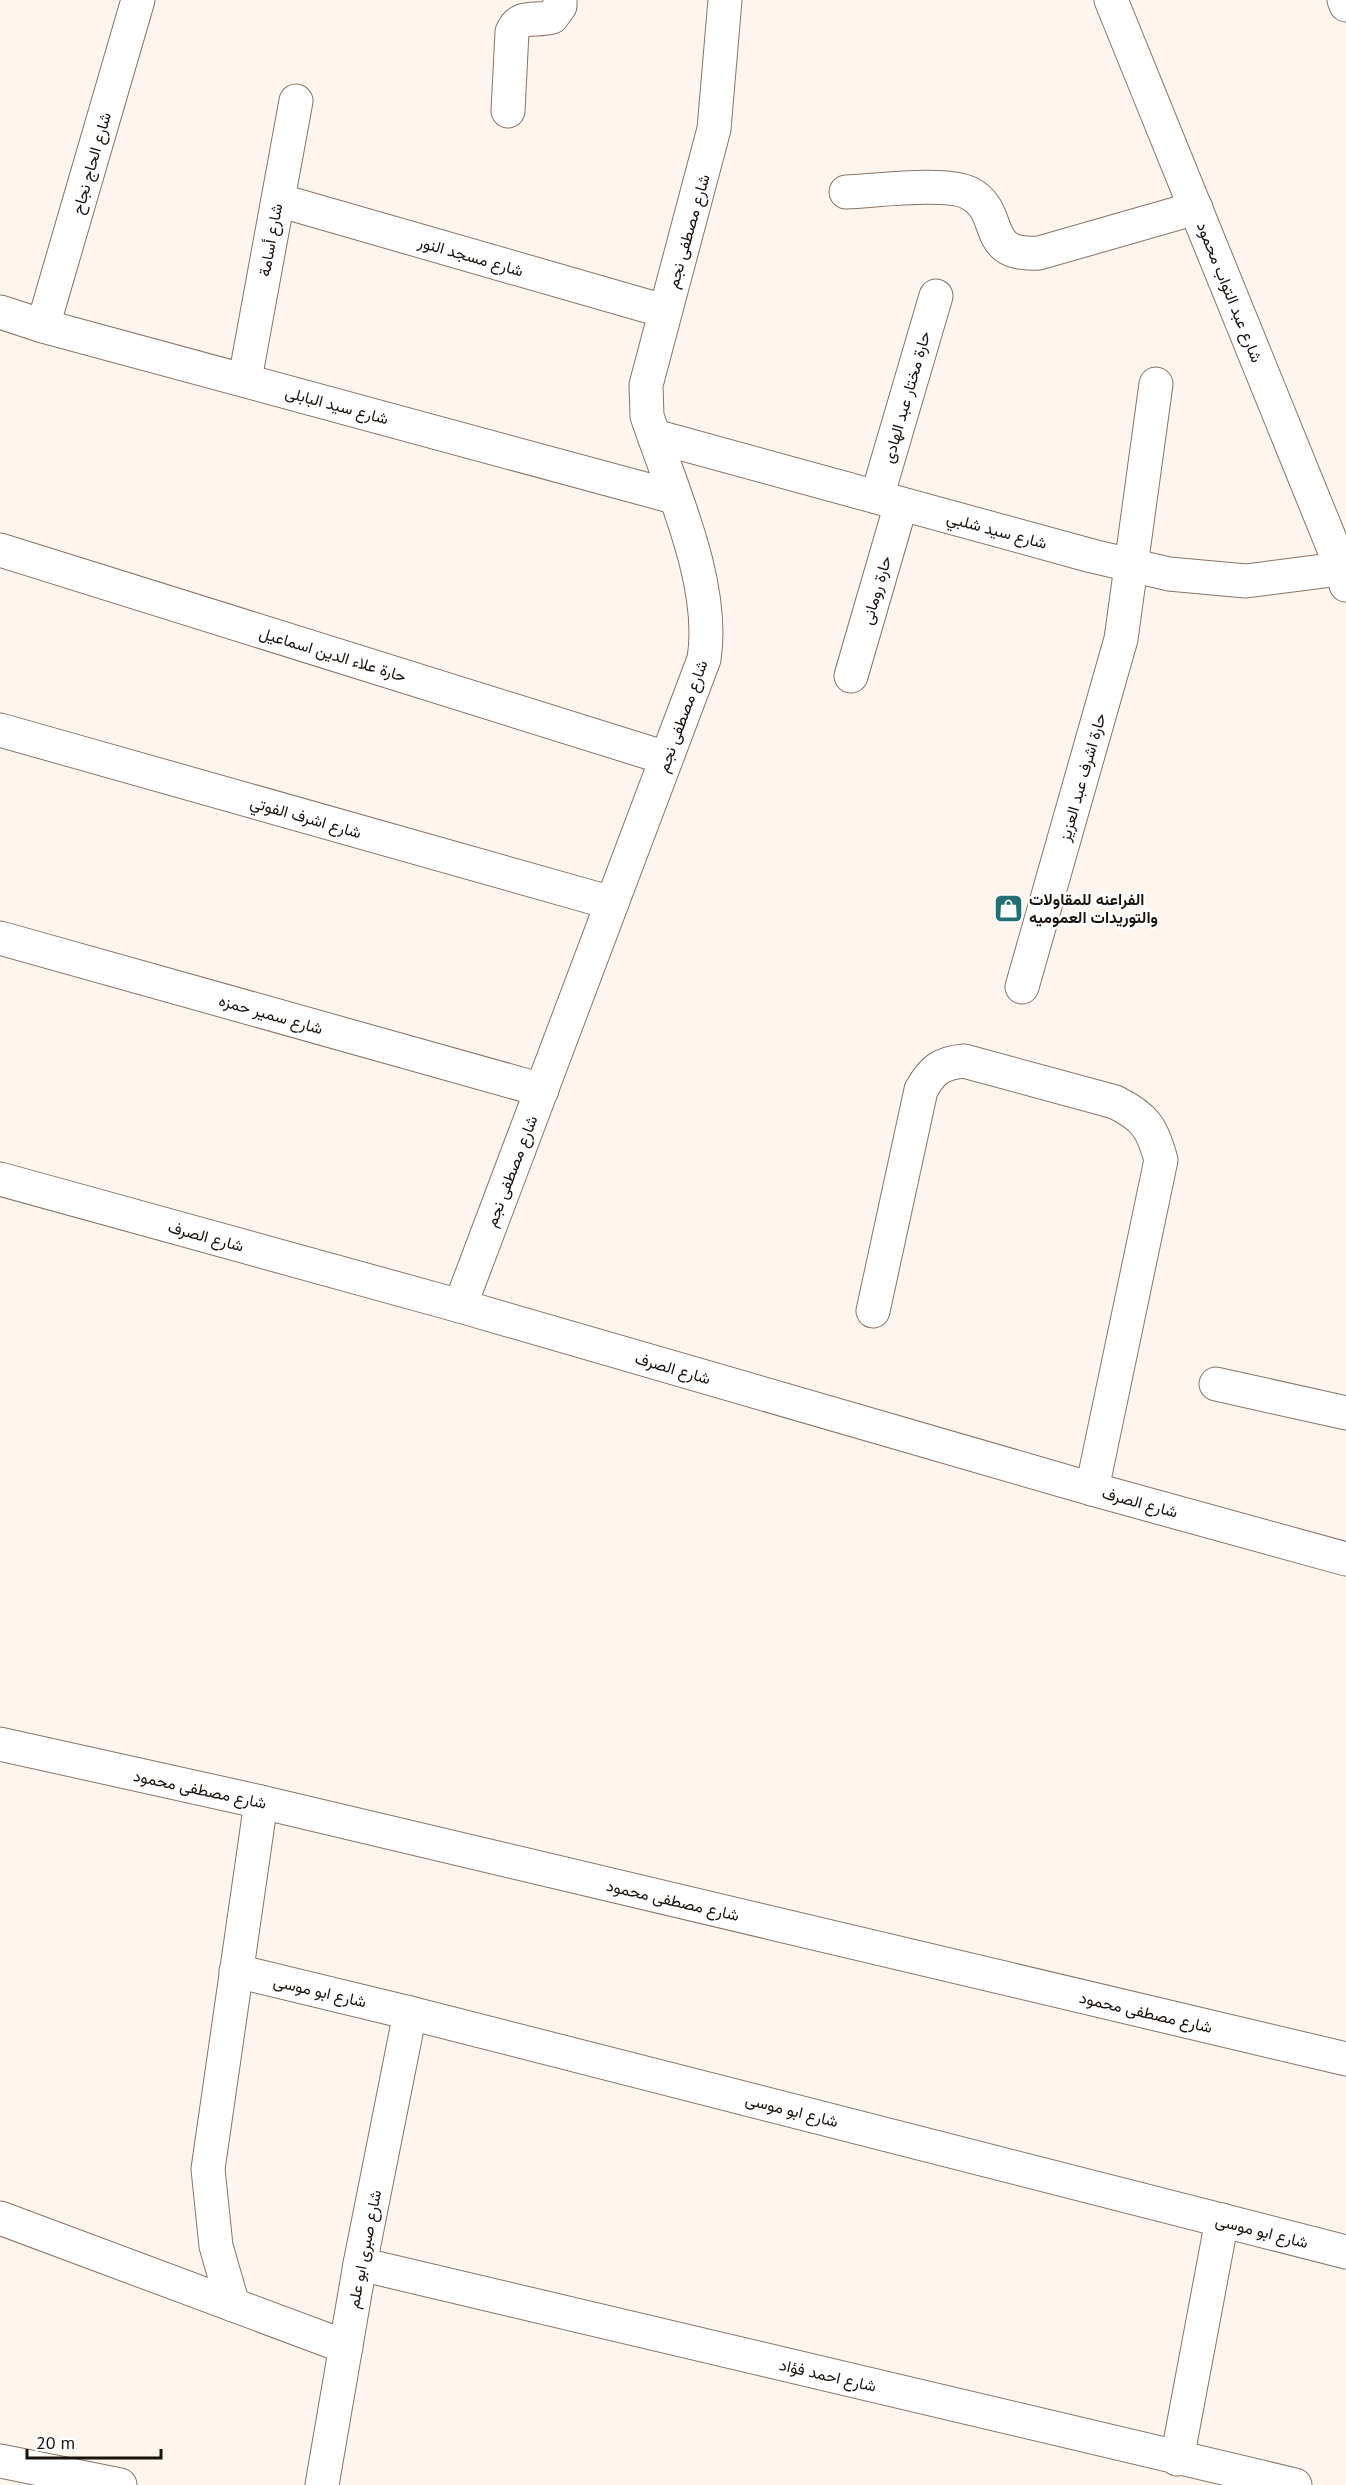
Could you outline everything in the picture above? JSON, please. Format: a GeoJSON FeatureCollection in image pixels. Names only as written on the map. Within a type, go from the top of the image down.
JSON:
{"type":"FeatureCollection","features":[{"type":"Feature","properties":{"kind":"street","name":"شارع الحاج نجاح"},"geometry":{"type":"LineString","coordinates":[[43,326],[138,0]]}},
{"type":"Feature","properties":{"kind":"street"},"geometry":{"type":"LineString","coordinates":[[508,111],[512,32],[515,26],[525,18],[552,17],[560,6],[560,0]]}},
{"type":"Feature","properties":{"kind":"street","name":"شارع مصطفى نجم"},"geometry":{"type":"LineString","coordinates":[[460,1306],[704,659],[708,638],[705,597],[647,416],[646,385],[714,129],[725,0]]}},
{"type":"Feature","properties":{"kind":"street","name":"شارع عبد التواب محمود"},"geometry":{"type":"LineString","coordinates":[[1111,0],[1345,574]]}},
{"type":"Feature","properties":{"kind":"street"},"geometry":{"type":"LineString","coordinates":[[1344,0],[1346,4]]}},
{"type":"Feature","properties":{"kind":"street","name":"شارع أسامة"},"geometry":{"type":"LineString","coordinates":[[245,379],[296,101]]}},
{"type":"Feature","properties":{"kind":"street"},"geometry":{"type":"LineString","coordinates":[[846,192],[957,189],[980,201],[988,211],[998,239],[1005,246],[1026,254],[1039,253],[1196,208]]}},
{"type":"Feature","properties":{"kind":"street","name":"شارع مسجد النور"},"geometry":{"type":"LineString","coordinates":[[278,200],[664,311]]}},
{"type":"Feature","properties":{"kind":"street","name":"حارة مختار عبد الهادى"},"geometry":{"type":"LineString","coordinates":[[889,500],[936,296]]}},
{"type":"Feature","properties":{"kind":"street","name":"شارع سيد البابلى"},"geometry":{"type":"LineString","coordinates":[[0,312],[43,326],[674,497]]}},
{"type":"Feature","properties":{"kind":"street","name":"حارة اشرف عبد العزيز"},"geometry":{"type":"LineString","coordinates":[[1022,987],[1121,639],[1156,384]]}},
{"type":"Feature","properties":{"kind":"street","name":"شارع سيد شلبي"},"geometry":{"type":"LineString","coordinates":[[654,436],[1092,556],[1168,574],[1246,582],[1345,574]]}},
{"type":"Feature","properties":{"kind":"street","name":"حارة رومانى"},"geometry":{"type":"LineString","coordinates":[[851,676],[889,500]]}},
{"type":"Feature","properties":{"kind":"street","name":"حارة علاء الدين اسماعيل"},"geometry":{"type":"LineString","coordinates":[[0,550],[666,758]]}},
{"type":"Feature","properties":{"kind":"street","name":"شارع اشرف الفوتي"},"geometry":{"type":"LineString","coordinates":[[0,730],[612,903]]}},
{"type":"Feature","properties":{"kind":"street","name":"شارع سمير حمزه"},"geometry":{"type":"LineString","coordinates":[[0,938],[542,1090]]}},
{"type":"Feature","properties":{"kind":"street"},"geometry":{"type":"LineString","coordinates":[[873,1311],[921,1090],[931,1072],[946,1063],[964,1061],[1115,1102],[1138,1114],[1154,1134],[1161,1160],[1092,1489]]}},
{"type":"Feature","properties":{"kind":"street","name":"شارع الصرف"},"geometry":{"type":"LineString","coordinates":[[0,1179],[460,1306],[1092,1489],[1346,1559]]}},
{"type":"Feature","properties":{"kind":"street"},"geometry":{"type":"LineString","coordinates":[[1216,1384],[1346,1413]]}},
{"type":"Feature","properties":{"kind":"street","name":"شارع مصطفى محمود"},"geometry":{"type":"LineString","coordinates":[[0,1744],[261,1802],[1346,2059]]}},
{"type":"Feature","properties":{"kind":"street"},"geometry":{"type":"LineString","coordinates":[[233,2305],[216,2246],[208,2169],[261,1802]]}},
{"type":"Feature","properties":{"kind":"street","name":"شارع ابو موسى"},"geometry":{"type":"LineString","coordinates":[[236,1971],[410,2013],[1346,2252]]}},
{"type":"Feature","properties":{"kind":"street","name":"شارع صبرى ابو علم"},"geometry":{"type":"LineString","coordinates":[[322,2485],[360,2264],[410,2013]]}},
{"type":"Feature","properties":{"kind":"street"},"geometry":{"type":"LineString","coordinates":[[0,2218],[346,2347]]}},
{"type":"Feature","properties":{"kind":"street"},"geometry":{"type":"LineString","coordinates":[[1177,2459],[1222,2220]]}},
{"type":"Feature","properties":{"kind":"street","name":"شارع احمد فؤاد"},"geometry":{"type":"LineString","coordinates":[[360,2264],[1177,2459],[1295,2485]]}},
{"type":"Feature","properties":{"kind":"street"},"geometry":{"type":"LineString","coordinates":[[0,2462],[120,2485]]}},
{"type":"Feature","properties":{"kind":"place","name":"الفراعنه للمقاولات والتوريدات العموميه"},"geometry":{"type":"Point","coordinates":[1008,908]}}]}
